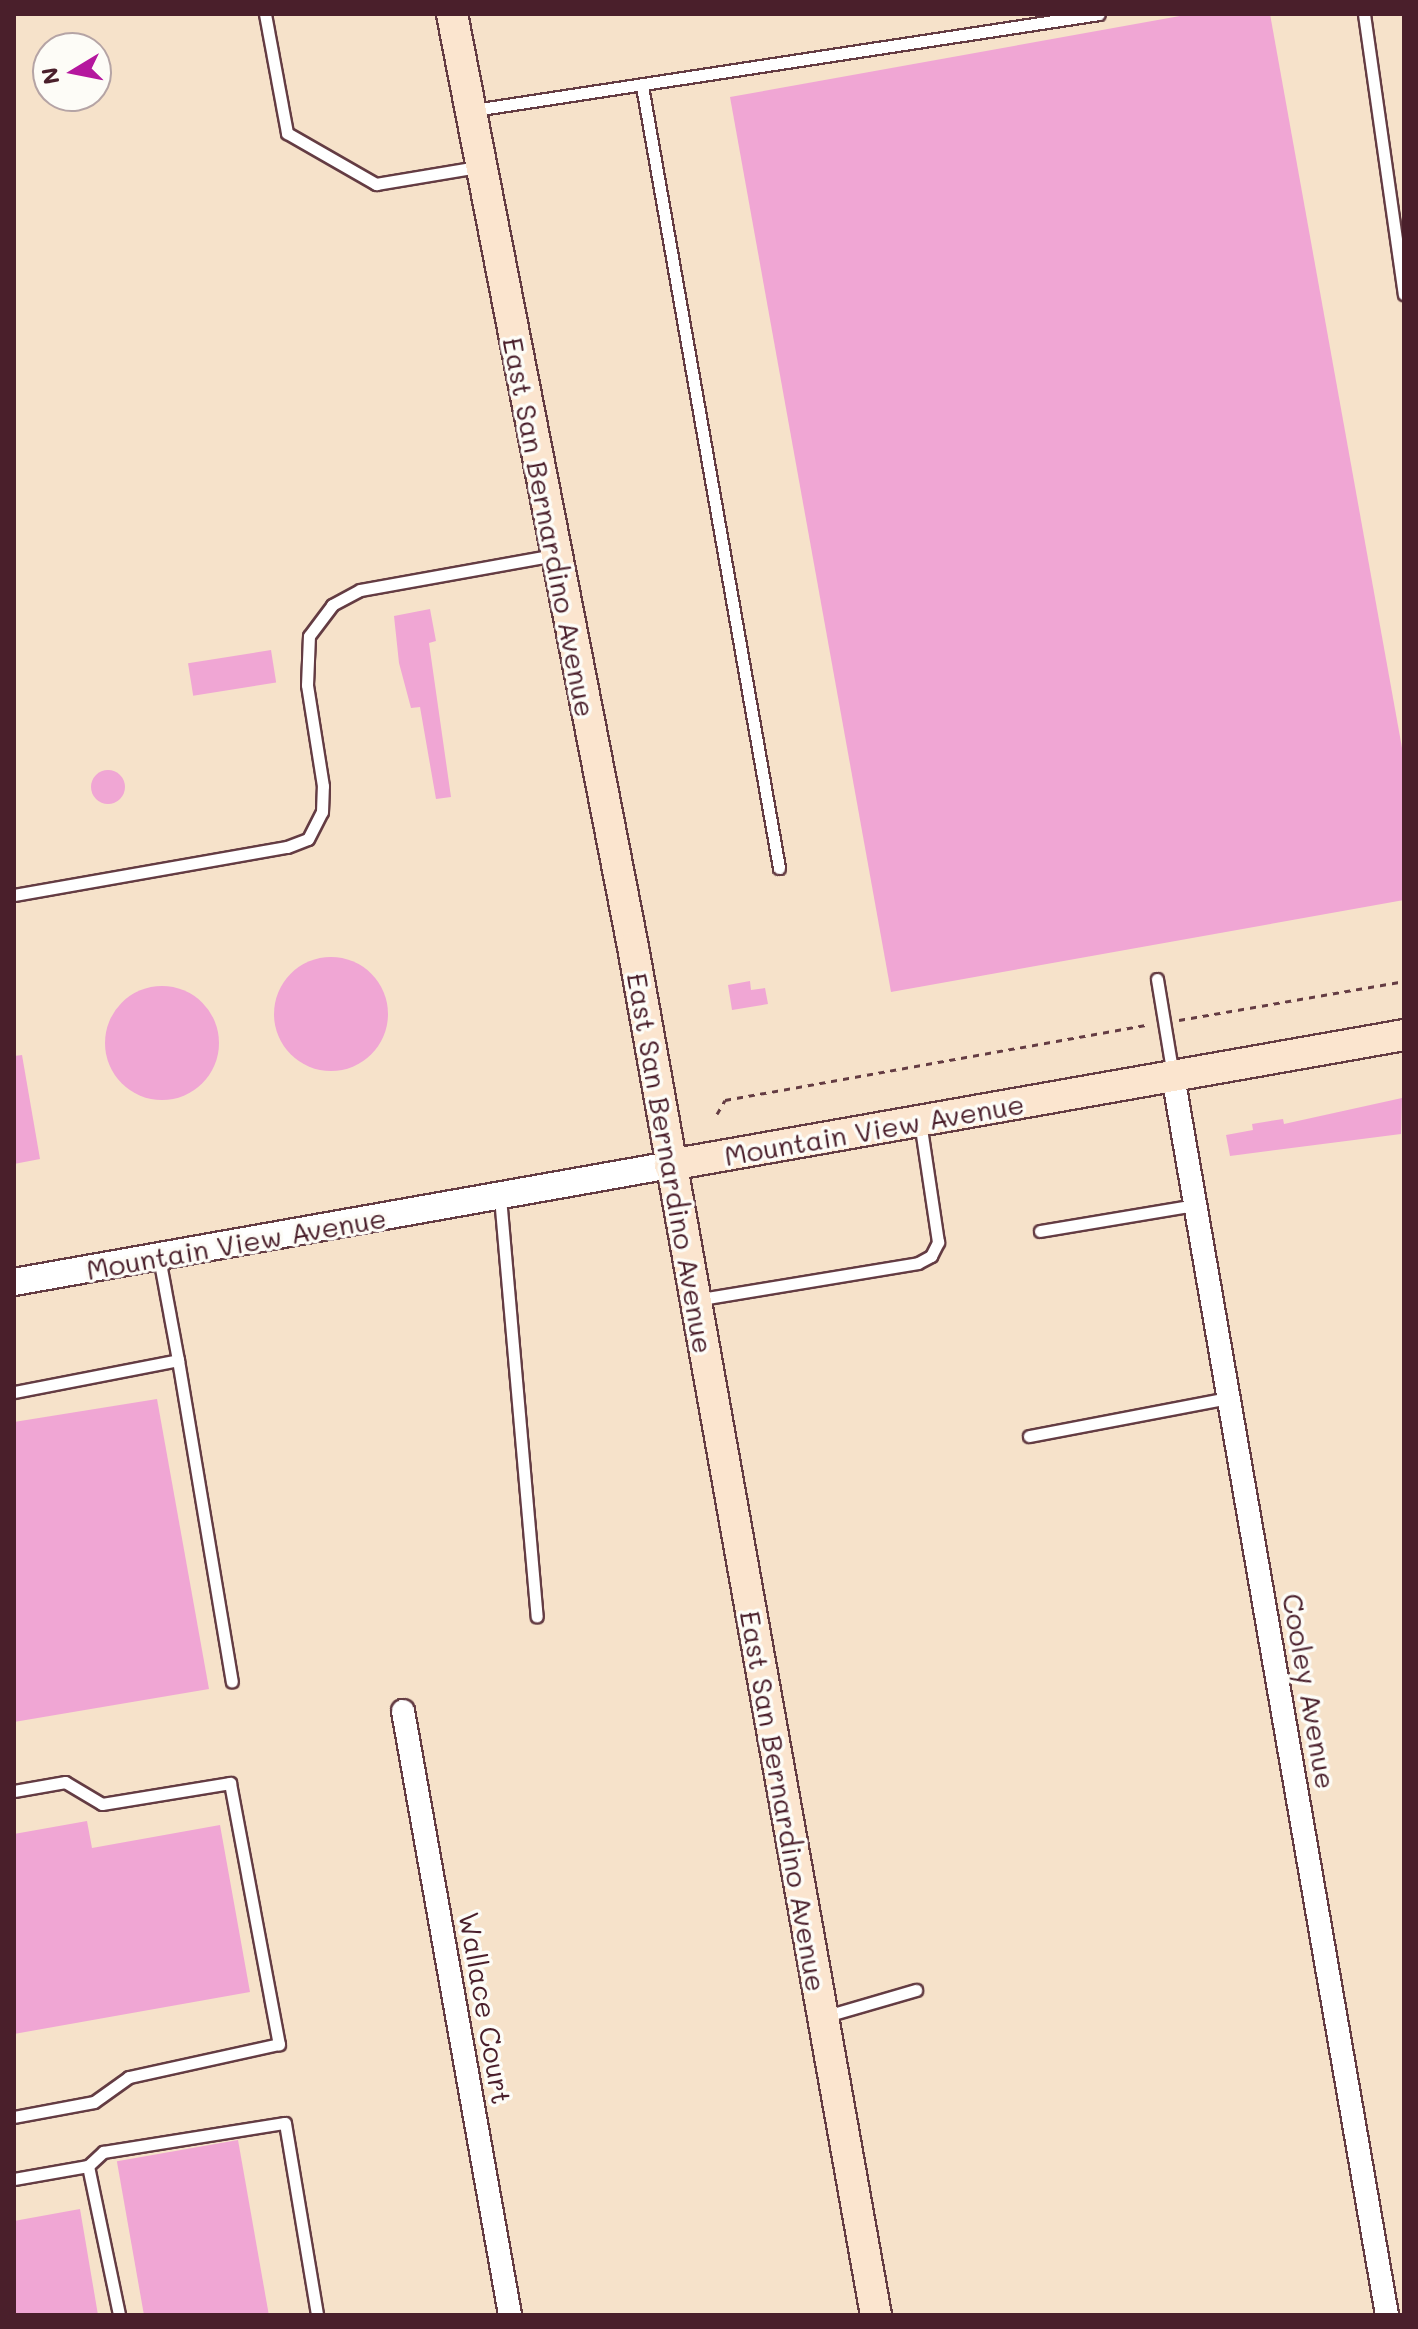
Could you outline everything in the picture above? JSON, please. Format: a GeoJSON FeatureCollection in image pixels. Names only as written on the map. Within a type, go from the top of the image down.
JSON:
{"type":"FeatureCollection","features":[{"type":"Feature","properties":{"kind":"main road","name":"East San Bernardino Avenue"},"geometry":{"type":"LineString","coordinates":[[452,14],[670,1165],[876,2315]]}},
{"type":"Feature","properties":{"kind":"main road","name":"Mountain View Avenue"},"geometry":{"type":"LineString","coordinates":[[670,1165],[1404,1035]]}},
{"type":"Feature","properties":{"kind":"street","name":"Cooley Avenue"},"geometry":{"type":"LineString","coordinates":[[1173,1076],[1387,2315]]}},
{"type":"Feature","properties":{"kind":"street","name":"Mountain View Avenue"},"geometry":{"type":"LineString","coordinates":[[14,1282],[670,1165]]}},
{"type":"Feature","properties":{"kind":"street","name":"Wallace Court"},"geometry":{"type":"LineString","coordinates":[[403,1711],[510,2315]]}},
{"type":"Feature","properties":{"kind":"lane"},"geometry":{"type":"LineString","coordinates":[[265,14],[287,133],[376,184],[480,167]]}},
{"type":"Feature","properties":{"kind":"lane"},"geometry":{"type":"LineString","coordinates":[[469,111],[1099,14]]}},
{"type":"Feature","properties":{"kind":"lane"},"geometry":{"type":"LineString","coordinates":[[1364,14],[1404,294]]}},
{"type":"Feature","properties":{"kind":"lane"},"geometry":{"type":"LineString","coordinates":[[642,86],[779,868]]}},
{"type":"Feature","properties":{"kind":"lane"},"geometry":{"type":"LineString","coordinates":[[14,895],[287,847],[308,839],[322,812],[323,786],[307,685],[309,636],[332,605],[360,590],[555,555]]}},
{"type":"Feature","properties":{"kind":"lane"},"geometry":{"type":"LineString","coordinates":[[1157,979],[1173,1076]]}},
{"type":"Feature","properties":{"kind":"lane"},"geometry":{"type":"LineString","coordinates":[[695,1301],[918,1263],[931,1256],[938,1242],[920,1119]]}},
{"type":"Feature","properties":{"kind":"lane"},"geometry":{"type":"LineString","coordinates":[[500,1197],[537,1616]]}},
{"type":"Feature","properties":{"kind":"lane"},"geometry":{"type":"LineString","coordinates":[[1040,1231],[1195,1205]]}},
{"type":"Feature","properties":{"kind":"lane"},"geometry":{"type":"LineString","coordinates":[[159,1256],[232,1681]]}},
{"type":"Feature","properties":{"kind":"lane"},"geometry":{"type":"LineString","coordinates":[[14,1392],[178,1360]]}},
{"type":"Feature","properties":{"kind":"lane"},"geometry":{"type":"LineString","coordinates":[[1029,1436],[1229,1398]]}},
{"type":"Feature","properties":{"kind":"lane"},"geometry":{"type":"LineString","coordinates":[[14,1791],[65,1782],[102,1804],[230,1783],[279,2044],[129,2077],[94,2102],[14,2117]]}},
{"type":"Feature","properties":{"kind":"lane"},"geometry":{"type":"LineString","coordinates":[[823,2017],[916,1990]]}},
{"type":"Feature","properties":{"kind":"lane"},"geometry":{"type":"LineString","coordinates":[[14,2179],[88,2166],[103,2152],[285,2123],[317,2315]]}},
{"type":"Feature","properties":{"kind":"lane"},"geometry":{"type":"LineString","coordinates":[[88,2166],[119,2315]]}},
{"type":"Feature","properties":{"kind":"path"},"geometry":{"type":"LineString","coordinates":[[717,1114],[725,1100],[1404,981]]}},
{"type":"Feature","properties":{"kind":"building"},"geometry":{"type":"Polygon","coordinates":[[[1191,14],[1270,14],[1404,759],[1404,900],[891,992],[730,97],[1191,14]]]}},
{"type":"Feature","properties":{"kind":"building"},"geometry":{"type":"Polygon","coordinates":[[[430,609],[436,641],[429,643],[451,797],[436,799],[420,707],[411,708],[399,663],[394,616],[430,609]]]}},
{"type":"Feature","properties":{"kind":"building"},"geometry":{"type":"Polygon","coordinates":[[[271,650],[276,683],[193,696],[188,663],[271,650]]]}},
{"type":"Feature","properties":{"kind":"building"},"geometry":{"type":"Polygon","coordinates":[[[108,770],[120,775],[125,787],[120,799],[108,804],[96,799],[91,787],[96,775],[108,770]]]}},
{"type":"Feature","properties":{"kind":"building"},"geometry":{"type":"Polygon","coordinates":[[[331,957],[353,962],[371,974],[383,992],[388,1014],[383,1036],[371,1054],[353,1066],[331,1071],[309,1066],[291,1054],[279,1036],[274,1014],[279,992],[291,974],[309,962],[331,957]]]}},
{"type":"Feature","properties":{"kind":"building"},"geometry":{"type":"Polygon","coordinates":[[[750,981],[751,990],[765,988],[768,1004],[732,1010],[728,985],[750,981]]]}},
{"type":"Feature","properties":{"kind":"building"},"geometry":{"type":"Polygon","coordinates":[[[162,986],[184,991],[202,1003],[214,1021],[219,1043],[214,1065],[202,1083],[184,1095],[162,1100],[140,1095],[122,1083],[110,1065],[105,1043],[110,1021],[122,1003],[140,991],[162,986]]]}},
{"type":"Feature","properties":{"kind":"building"},"geometry":{"type":"Polygon","coordinates":[[[22,1055],[40,1159],[14,1164],[14,1056],[22,1055]]]}},
{"type":"Feature","properties":{"kind":"building"},"geometry":{"type":"Polygon","coordinates":[[[1402,1098],[1401,1134],[1230,1156],[1226,1135],[1253,1130],[1252,1124],[1283,1119],[1284,1124],[1402,1098]]]}},
{"type":"Feature","properties":{"kind":"building"},"geometry":{"type":"Polygon","coordinates":[[[157,1399],[209,1689],[14,1722],[14,1422],[157,1399]]]}},
{"type":"Feature","properties":{"kind":"building"},"geometry":{"type":"Polygon","coordinates":[[[87,1821],[92,1848],[220,1825],[250,1992],[14,2034],[14,1834],[87,1821]]]}},
{"type":"Feature","properties":{"kind":"building"},"geometry":{"type":"Polygon","coordinates":[[[238,2140],[269,2315],[144,2315],[117,2161],[238,2140]]]}},
{"type":"Feature","properties":{"kind":"building"},"geometry":{"type":"Polygon","coordinates":[[[80,2209],[98,2315],[14,2315],[14,2221],[80,2209]]]}}]}
